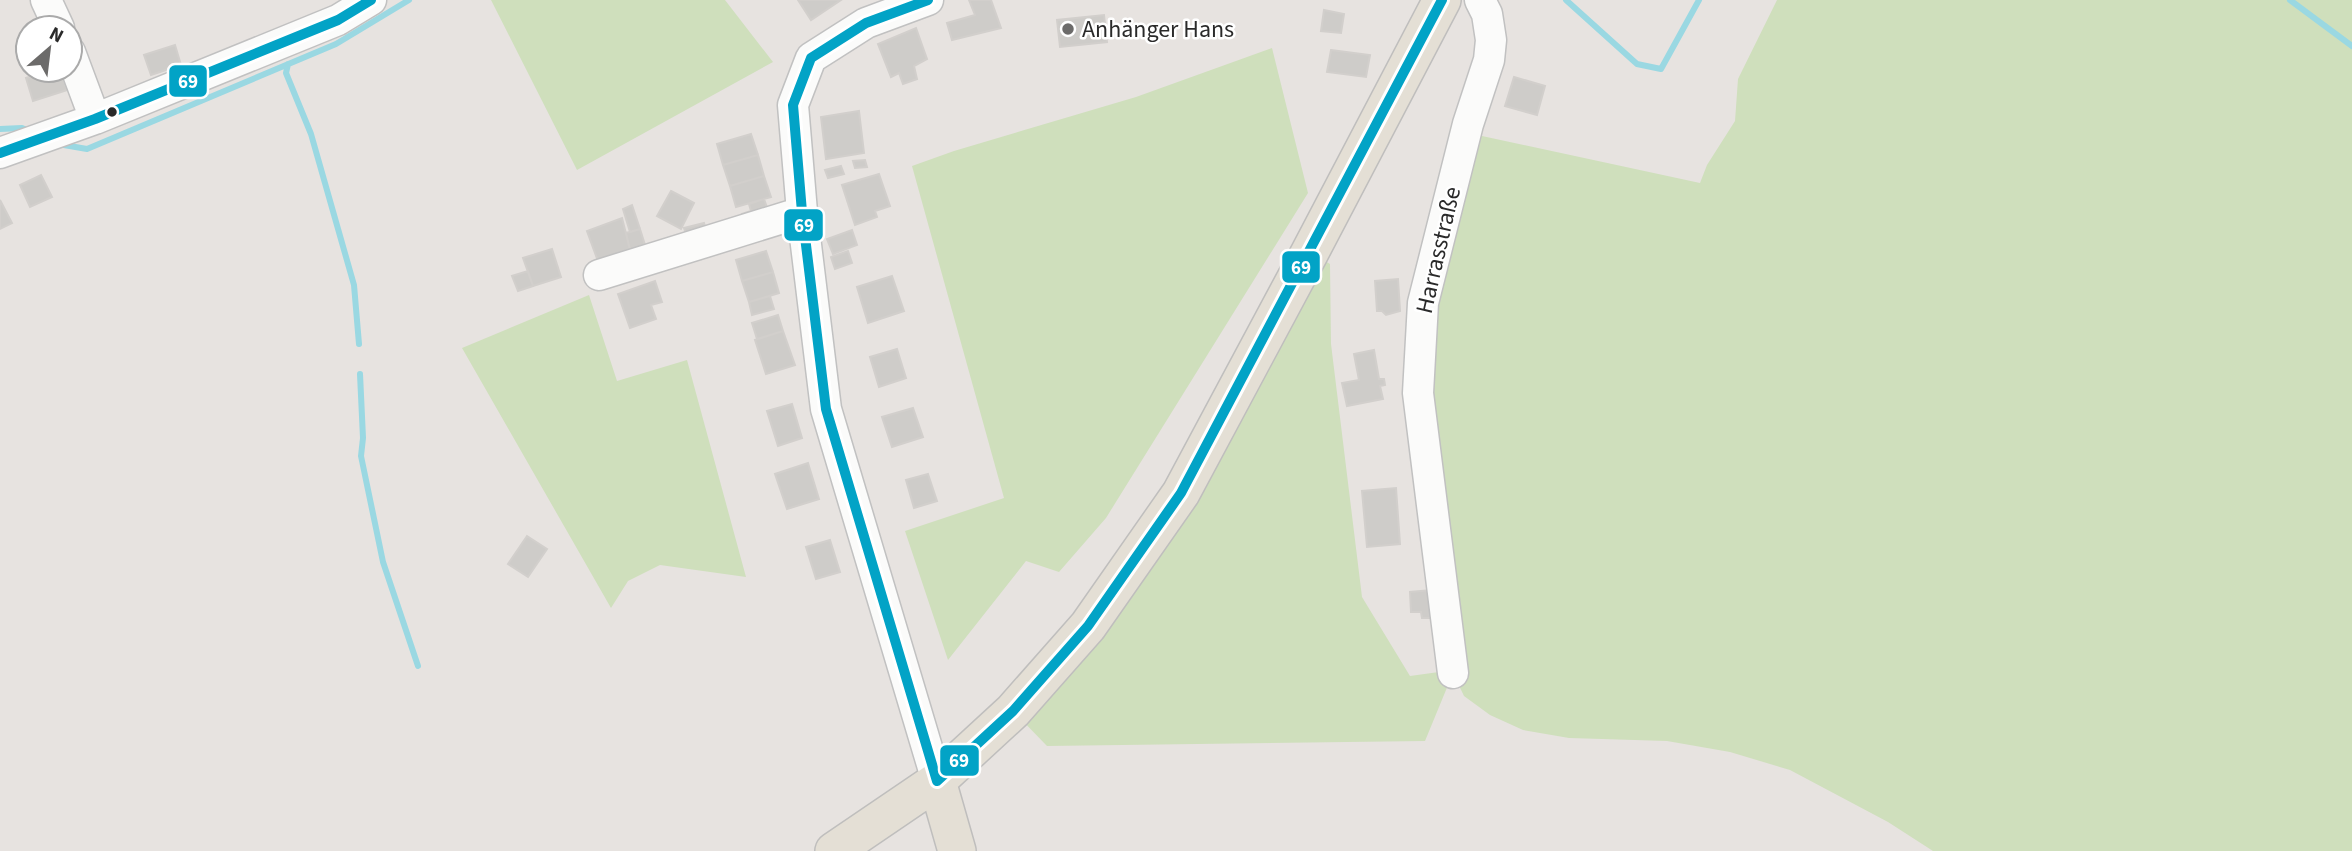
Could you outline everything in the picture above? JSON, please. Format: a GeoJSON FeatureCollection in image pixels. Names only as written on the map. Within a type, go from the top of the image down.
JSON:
{"type":"FeatureCollection","features":[{"type":"Feature","properties":{"kind":"main road"},"geometry":{"type":"LineString","coordinates":[[834,851],[937,781],[1013,711],[1080,635],[1181,493],[1442,0]]}},
{"type":"Feature","properties":{"kind":"main road"},"geometry":{"type":"LineString","coordinates":[[937,781],[957,851]]}},
{"type":"Feature","properties":{"kind":"street"},"geometry":{"type":"LineString","coordinates":[[14,148],[96,119],[338,20],[371,0]]}},
{"type":"Feature","properties":{"kind":"street"},"geometry":{"type":"LineString","coordinates":[[928,0],[866,23],[811,58],[793,105],[802,212],[826,409],[937,781]]}},
{"type":"Feature","properties":{"kind":"street","name":"Harrasstraße"},"geometry":{"type":"LineString","coordinates":[[1453,673],[1418,393],[1423,303],[1468,124],[1489,60],[1491,40],[1487,14],[1480,0]]}},
{"type":"Feature","properties":{"kind":"street"},"geometry":{"type":"LineString","coordinates":[[82,84],[96,119]]}},
{"type":"Feature","properties":{"kind":"street"},"geometry":{"type":"LineString","coordinates":[[599,275],[802,212]]}},
{"type":"Feature","properties":{"kind":"green space"},"geometry":{"type":"Polygon","coordinates":[[[491,0],[725,0],[773,62],[577,170],[491,0]]]}},
{"type":"Feature","properties":{"kind":"green space"},"geometry":{"type":"Polygon","coordinates":[[[1777,0],[2352,0],[2352,851],[1933,851],[1888,822],[1790,770],[1730,752],[1667,741],[1569,738],[1523,730],[1490,715],[1464,696],[1453,673],[1425,741],[1047,746],[1013,711],[1088,626],[1310,252],[1330,264],[1331,344],[1362,597],[1410,676],[1446,671],[1418,393],[1468,124],[1482,136],[1700,183],[1707,165],[1735,121],[1738,79],[1777,0]]]}},
{"type":"Feature","properties":{"kind":"green space"},"geometry":{"type":"Polygon","coordinates":[[[1272,48],[1308,193],[1106,518],[1059,572],[1026,561],[948,660],[905,531],[1004,498],[912,166],[1136,97],[1272,48]]]}},
{"type":"Feature","properties":{"kind":"green space"},"geometry":{"type":"Polygon","coordinates":[[[589,295],[617,381],[687,360],[746,577],[660,565],[628,581],[611,608],[462,348],[589,295]]]}},
{"type":"Feature","properties":{"kind":"building"},"geometry":{"type":"Polygon","coordinates":[[[798,0],[841,0],[811,20],[798,0]]]}},
{"type":"Feature","properties":{"kind":"building"},"geometry":{"type":"Polygon","coordinates":[[[969,0],[991,0],[1001,28],[952,40],[947,23],[975,15],[969,0]]]}},
{"type":"Feature","properties":{"kind":"building"},"geometry":{"type":"Polygon","coordinates":[[[1324,10],[1344,14],[1341,33],[1321,31],[1324,10]]]}},
{"type":"Feature","properties":{"kind":"building"},"geometry":{"type":"Polygon","coordinates":[[[1104,15],[1107,42],[1060,47],[1057,20],[1104,15]]]}},
{"type":"Feature","properties":{"kind":"building"},"geometry":{"type":"Polygon","coordinates":[[[916,28],[927,59],[914,66],[917,79],[903,84],[899,73],[891,77],[878,44],[916,28]]]}},
{"type":"Feature","properties":{"kind":"building"},"geometry":{"type":"Polygon","coordinates":[[[175,45],[181,65],[151,75],[144,55],[175,45]]]}},
{"type":"Feature","properties":{"kind":"building"},"geometry":{"type":"Polygon","coordinates":[[[1331,50],[1370,55],[1366,77],[1327,72],[1331,50]]]}},
{"type":"Feature","properties":{"kind":"building"},"geometry":{"type":"Polygon","coordinates":[[[1514,77],[1545,86],[1537,115],[1505,106],[1514,77]]]}},
{"type":"Feature","properties":{"kind":"building"},"geometry":{"type":"Polygon","coordinates":[[[28,84],[65,84],[67,90],[33,101],[28,84]]]}},
{"type":"Feature","properties":{"kind":"building"},"geometry":{"type":"Polygon","coordinates":[[[859,111],[864,153],[826,159],[821,117],[859,111]]]}},
{"type":"Feature","properties":{"kind":"building"},"geometry":{"type":"Polygon","coordinates":[[[751,134],[758,155],[723,165],[717,144],[751,134]]]}},
{"type":"Feature","properties":{"kind":"building"},"geometry":{"type":"Polygon","coordinates":[[[758,155],[764,176],[730,186],[723,165],[758,155]]]}},
{"type":"Feature","properties":{"kind":"building"},"geometry":{"type":"Polygon","coordinates":[[[865,160],[867,167],[855,168],[853,161],[865,160]]]}},
{"type":"Feature","properties":{"kind":"building"},"geometry":{"type":"Polygon","coordinates":[[[841,166],[844,174],[828,178],[825,170],[841,166]]]}},
{"type":"Feature","properties":{"kind":"building"},"geometry":{"type":"Polygon","coordinates":[[[879,174],[890,206],[875,211],[877,217],[855,225],[842,185],[879,174]]]}},
{"type":"Feature","properties":{"kind":"building"},"geometry":{"type":"Polygon","coordinates":[[[41,175],[52,197],[30,207],[20,185],[41,175]]]}},
{"type":"Feature","properties":{"kind":"building"},"geometry":{"type":"Polygon","coordinates":[[[764,176],[771,197],[736,207],[730,186],[764,176]]]}},
{"type":"Feature","properties":{"kind":"building"},"geometry":{"type":"Polygon","coordinates":[[[671,191],[694,203],[681,229],[657,216],[671,191]]]}},
{"type":"Feature","properties":{"kind":"building"},"geometry":{"type":"Polygon","coordinates":[[[764,199],[770,216],[745,224],[742,214],[751,211],[749,204],[764,199]]]}},
{"type":"Feature","properties":{"kind":"building"},"geometry":{"type":"Polygon","coordinates":[[[0,200],[12,223],[0,229],[0,200]]]}},
{"type":"Feature","properties":{"kind":"building"},"geometry":{"type":"Polygon","coordinates":[[[632,205],[640,229],[630,232],[623,209],[632,205]]]}},
{"type":"Feature","properties":{"kind":"building"},"geometry":{"type":"Polygon","coordinates":[[[622,218],[631,253],[599,264],[587,231],[622,218]]]}},
{"type":"Feature","properties":{"kind":"building"},"geometry":{"type":"Polygon","coordinates":[[[704,223],[708,237],[689,243],[684,228],[704,223]]]}},
{"type":"Feature","properties":{"kind":"building"},"geometry":{"type":"Polygon","coordinates":[[[640,229],[645,245],[630,251],[626,233],[640,229]]]}},
{"type":"Feature","properties":{"kind":"building"},"geometry":{"type":"Polygon","coordinates":[[[852,230],[857,245],[833,254],[827,239],[852,230]]]}},
{"type":"Feature","properties":{"kind":"building"},"geometry":{"type":"Polygon","coordinates":[[[552,249],[561,277],[533,286],[523,258],[552,249]]]}},
{"type":"Feature","properties":{"kind":"building"},"geometry":{"type":"Polygon","coordinates":[[[766,251],[773,272],[742,281],[736,260],[766,251]]]}},
{"type":"Feature","properties":{"kind":"building"},"geometry":{"type":"Polygon","coordinates":[[[848,251],[852,263],[835,269],[831,257],[848,251]]]}},
{"type":"Feature","properties":{"kind":"building"},"geometry":{"type":"Polygon","coordinates":[[[528,271],[533,286],[518,291],[512,276],[528,271]]]}},
{"type":"Feature","properties":{"kind":"building"},"geometry":{"type":"Polygon","coordinates":[[[773,272],[779,293],[749,302],[742,281],[773,272]]]}},
{"type":"Feature","properties":{"kind":"building"},"geometry":{"type":"Polygon","coordinates":[[[892,276],[904,311],[868,323],[857,287],[892,276]]]}},
{"type":"Feature","properties":{"kind":"building"},"geometry":{"type":"Polygon","coordinates":[[[1398,279],[1400,311],[1386,315],[1377,311],[1375,281],[1398,279]]]}},
{"type":"Feature","properties":{"kind":"building"},"geometry":{"type":"Polygon","coordinates":[[[655,281],[662,302],[651,305],[656,319],[630,328],[618,294],[655,281]]]}},
{"type":"Feature","properties":{"kind":"building"},"geometry":{"type":"Polygon","coordinates":[[[770,296],[774,309],[752,315],[749,302],[770,296]]]}},
{"type":"Feature","properties":{"kind":"building"},"geometry":{"type":"Polygon","coordinates":[[[778,315],[783,331],[757,339],[752,323],[778,315]]]}},
{"type":"Feature","properties":{"kind":"building"},"geometry":{"type":"Polygon","coordinates":[[[783,331],[795,365],[766,374],[755,340],[783,331]]]}},
{"type":"Feature","properties":{"kind":"building"},"geometry":{"type":"Polygon","coordinates":[[[897,349],[906,378],[879,387],[870,357],[897,349]]]}},
{"type":"Feature","properties":{"kind":"building"},"geometry":{"type":"Polygon","coordinates":[[[1374,350],[1379,379],[1384,379],[1385,385],[1380,386],[1383,399],[1347,406],[1342,383],[1359,380],[1354,354],[1374,350]]]}},
{"type":"Feature","properties":{"kind":"building"},"geometry":{"type":"Polygon","coordinates":[[[792,404],[802,438],[778,446],[767,411],[792,404]]]}},
{"type":"Feature","properties":{"kind":"building"},"geometry":{"type":"Polygon","coordinates":[[[913,408],[923,437],[892,447],[882,417],[913,408]]]}},
{"type":"Feature","properties":{"kind":"building"},"geometry":{"type":"Polygon","coordinates":[[[808,463],[819,499],[787,509],[775,474],[808,463]]]}},
{"type":"Feature","properties":{"kind":"building"},"geometry":{"type":"Polygon","coordinates":[[[928,474],[937,501],[914,508],[906,480],[928,474]]]}},
{"type":"Feature","properties":{"kind":"building"},"geometry":{"type":"Polygon","coordinates":[[[1396,488],[1400,544],[1367,547],[1362,491],[1396,488]]]}},
{"type":"Feature","properties":{"kind":"building"},"geometry":{"type":"Polygon","coordinates":[[[527,536],[547,549],[528,577],[508,564],[527,536]]]}},
{"type":"Feature","properties":{"kind":"building"},"geometry":{"type":"Polygon","coordinates":[[[830,540],[840,572],[816,579],[806,547],[830,540]]]}},
{"type":"Feature","properties":{"kind":"building"},"geometry":{"type":"Polygon","coordinates":[[[1431,590],[1432,618],[1422,618],[1421,612],[1411,612],[1410,592],[1431,590]]]}},
{"type":"Feature","properties":{"kind":"waterway"},"geometry":{"type":"LineString","coordinates":[[58,144],[87,149],[336,44],[409,0]]}},
{"type":"Feature","properties":{"kind":"waterway"},"geometry":{"type":"LineString","coordinates":[[1566,0],[1637,64],[1661,69],[1699,0]]}},
{"type":"Feature","properties":{"kind":"waterway"},"geometry":{"type":"LineString","coordinates":[[2290,0],[2352,46]]}},
{"type":"Feature","properties":{"kind":"waterway"},"geometry":{"type":"LineString","coordinates":[[288,64],[286,73],[311,134],[354,285],[359,344]]}},
{"type":"Feature","properties":{"kind":"waterway"},"geometry":{"type":"LineString","coordinates":[[0,129],[22,128],[29,131]]}},
{"type":"Feature","properties":{"kind":"waterway"},"geometry":{"type":"LineString","coordinates":[[360,374],[363,438],[361,456],[383,562],[418,666]]}},
{"type":"Feature","properties":{"kind":"transit line","name":"69"},"geometry":{"type":"LineString","coordinates":[[0,153],[95,119],[338,20],[371,0]]}},
{"type":"Feature","properties":{"kind":"transit line","name":"69"},"geometry":{"type":"LineString","coordinates":[[928,0],[866,23],[811,58],[793,105],[802,212],[826,409],[937,781],[1013,711],[1088,626],[1181,493],[1442,0]]}},
{"type":"Feature","properties":{"kind":"place","name":"Anhänger Hans"},"geometry":{"type":"Point","coordinates":[1068,29]}}]}
